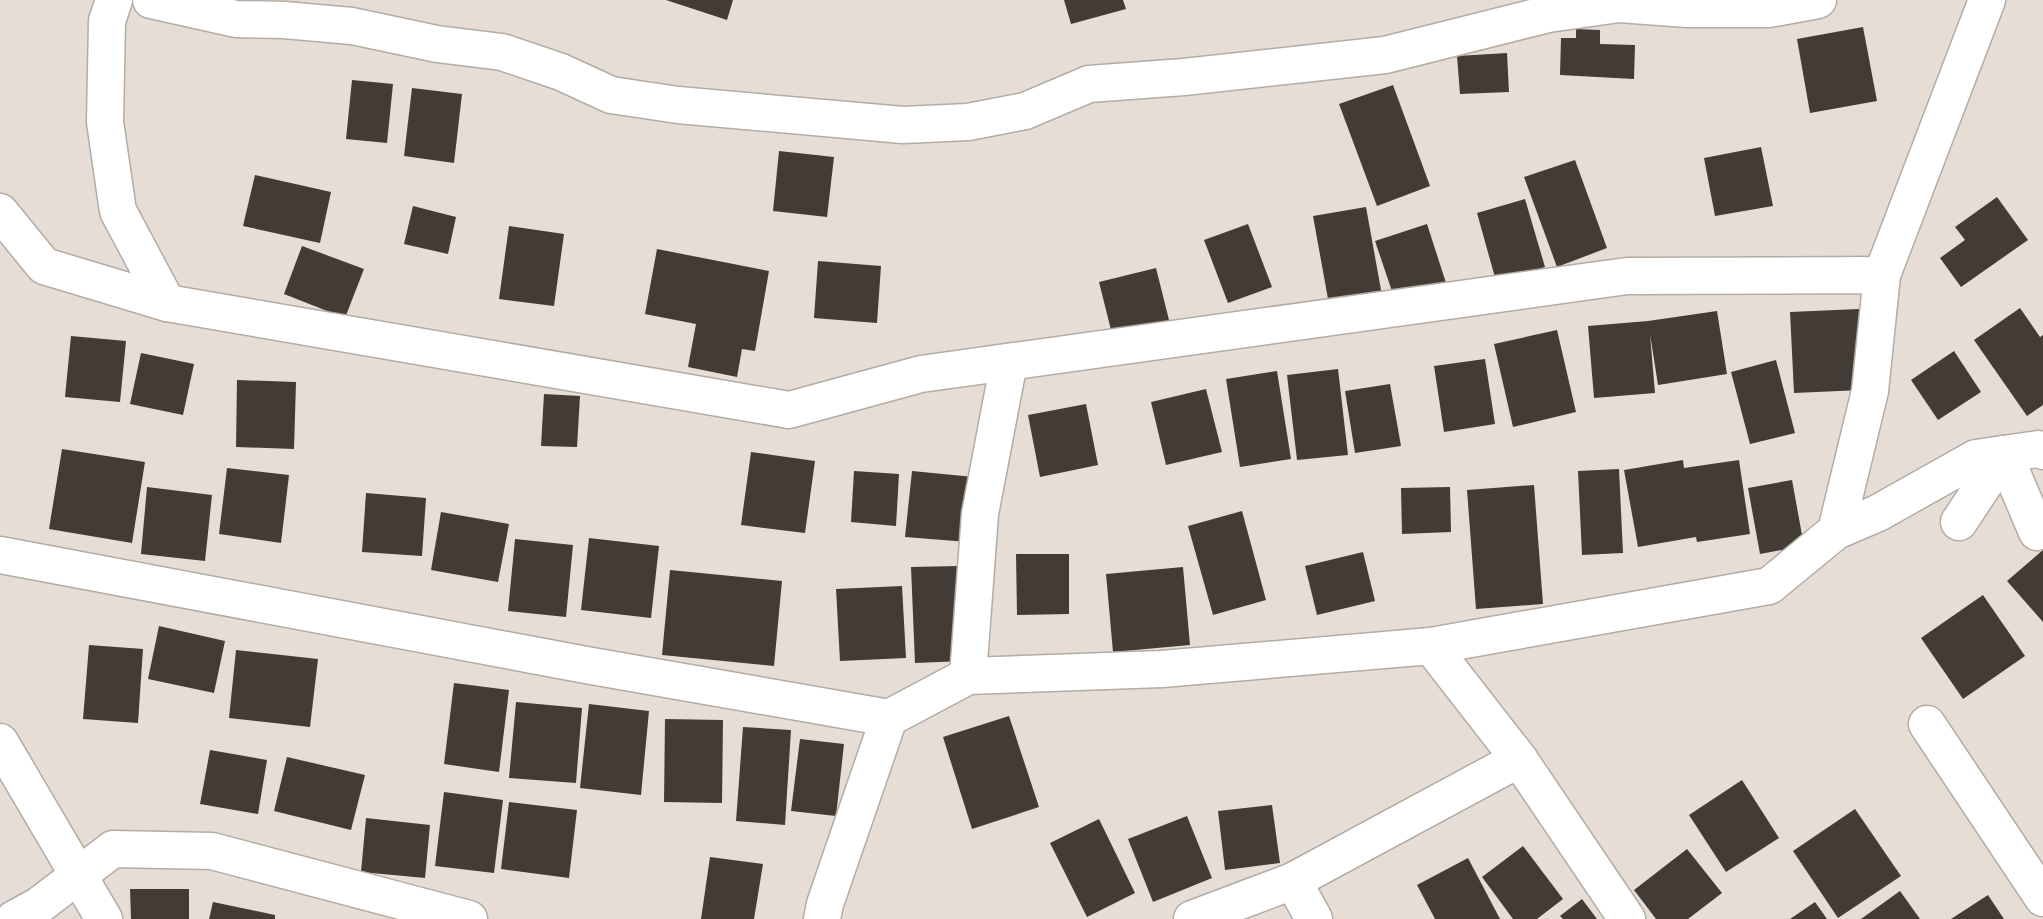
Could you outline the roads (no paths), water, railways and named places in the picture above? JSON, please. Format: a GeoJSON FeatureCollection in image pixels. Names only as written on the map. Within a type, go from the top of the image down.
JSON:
{"type":"FeatureCollection","features":[{"type":"Feature","properties":{"kind":"street"},"geometry":{"type":"LineString","coordinates":[[114,0],[107,21],[105,122],[118,211],[167,303]]}},
{"type":"Feature","properties":{"kind":"street"},"geometry":{"type":"LineString","coordinates":[[151,0],[236,19],[352,26],[437,44],[502,52],[561,72],[611,95],[678,105],[903,125],[968,122],[1025,111],[1089,84],[1385,55],[1548,14],[1619,4],[1687,9],[1769,9],[1818,0]]}},
{"type":"Feature","properties":{"kind":"street"},"geometry":{"type":"LineString","coordinates":[[1836,531],[1870,391],[1882,275],[1987,0]]}},
{"type":"Feature","properties":{"kind":"street"},"geometry":{"type":"LineString","coordinates":[[0,212],[44,266],[167,303],[789,410],[921,374],[1627,276],[1882,275]]}},
{"type":"Feature","properties":{"kind":"street"},"geometry":{"type":"LineString","coordinates":[[968,676],[980,514],[1009,362]]}},
{"type":"Feature","properties":{"kind":"street"},"geometry":{"type":"LineString","coordinates":[[0,555],[586,665],[889,718],[968,676],[1162,669],[1431,646],[1769,586],[1836,531],[1878,513],[1976,458],[2038,449],[2043,451]]}},
{"type":"Feature","properties":{"kind":"street"},"geometry":{"type":"LineString","coordinates":[[1959,522],[2004,454]]}},
{"type":"Feature","properties":{"kind":"street"},"geometry":{"type":"LineString","coordinates":[[2004,454],[2037,532]]}},
{"type":"Feature","properties":{"kind":"street"},"geometry":{"type":"LineString","coordinates":[[1431,646],[1519,759],[1627,919]]}},
{"type":"Feature","properties":{"kind":"street"},"geometry":{"type":"LineString","coordinates":[[822,919],[889,718]]}},
{"type":"Feature","properties":{"kind":"street"},"geometry":{"type":"LineString","coordinates":[[1927,724],[2043,898]]}},
{"type":"Feature","properties":{"kind":"street"},"geometry":{"type":"LineString","coordinates":[[0,742],[104,919]]}},
{"type":"Feature","properties":{"kind":"street"},"geometry":{"type":"LineString","coordinates":[[1192,919],[1293,881],[1519,759]]}},
{"type":"Feature","properties":{"kind":"street"},"geometry":{"type":"LineString","coordinates":[[14,919],[38,906],[113,849],[212,851],[469,919]]}},
{"type":"Feature","properties":{"kind":"street"},"geometry":{"type":"LineString","coordinates":[[1293,881],[1314,919]]}}]}
